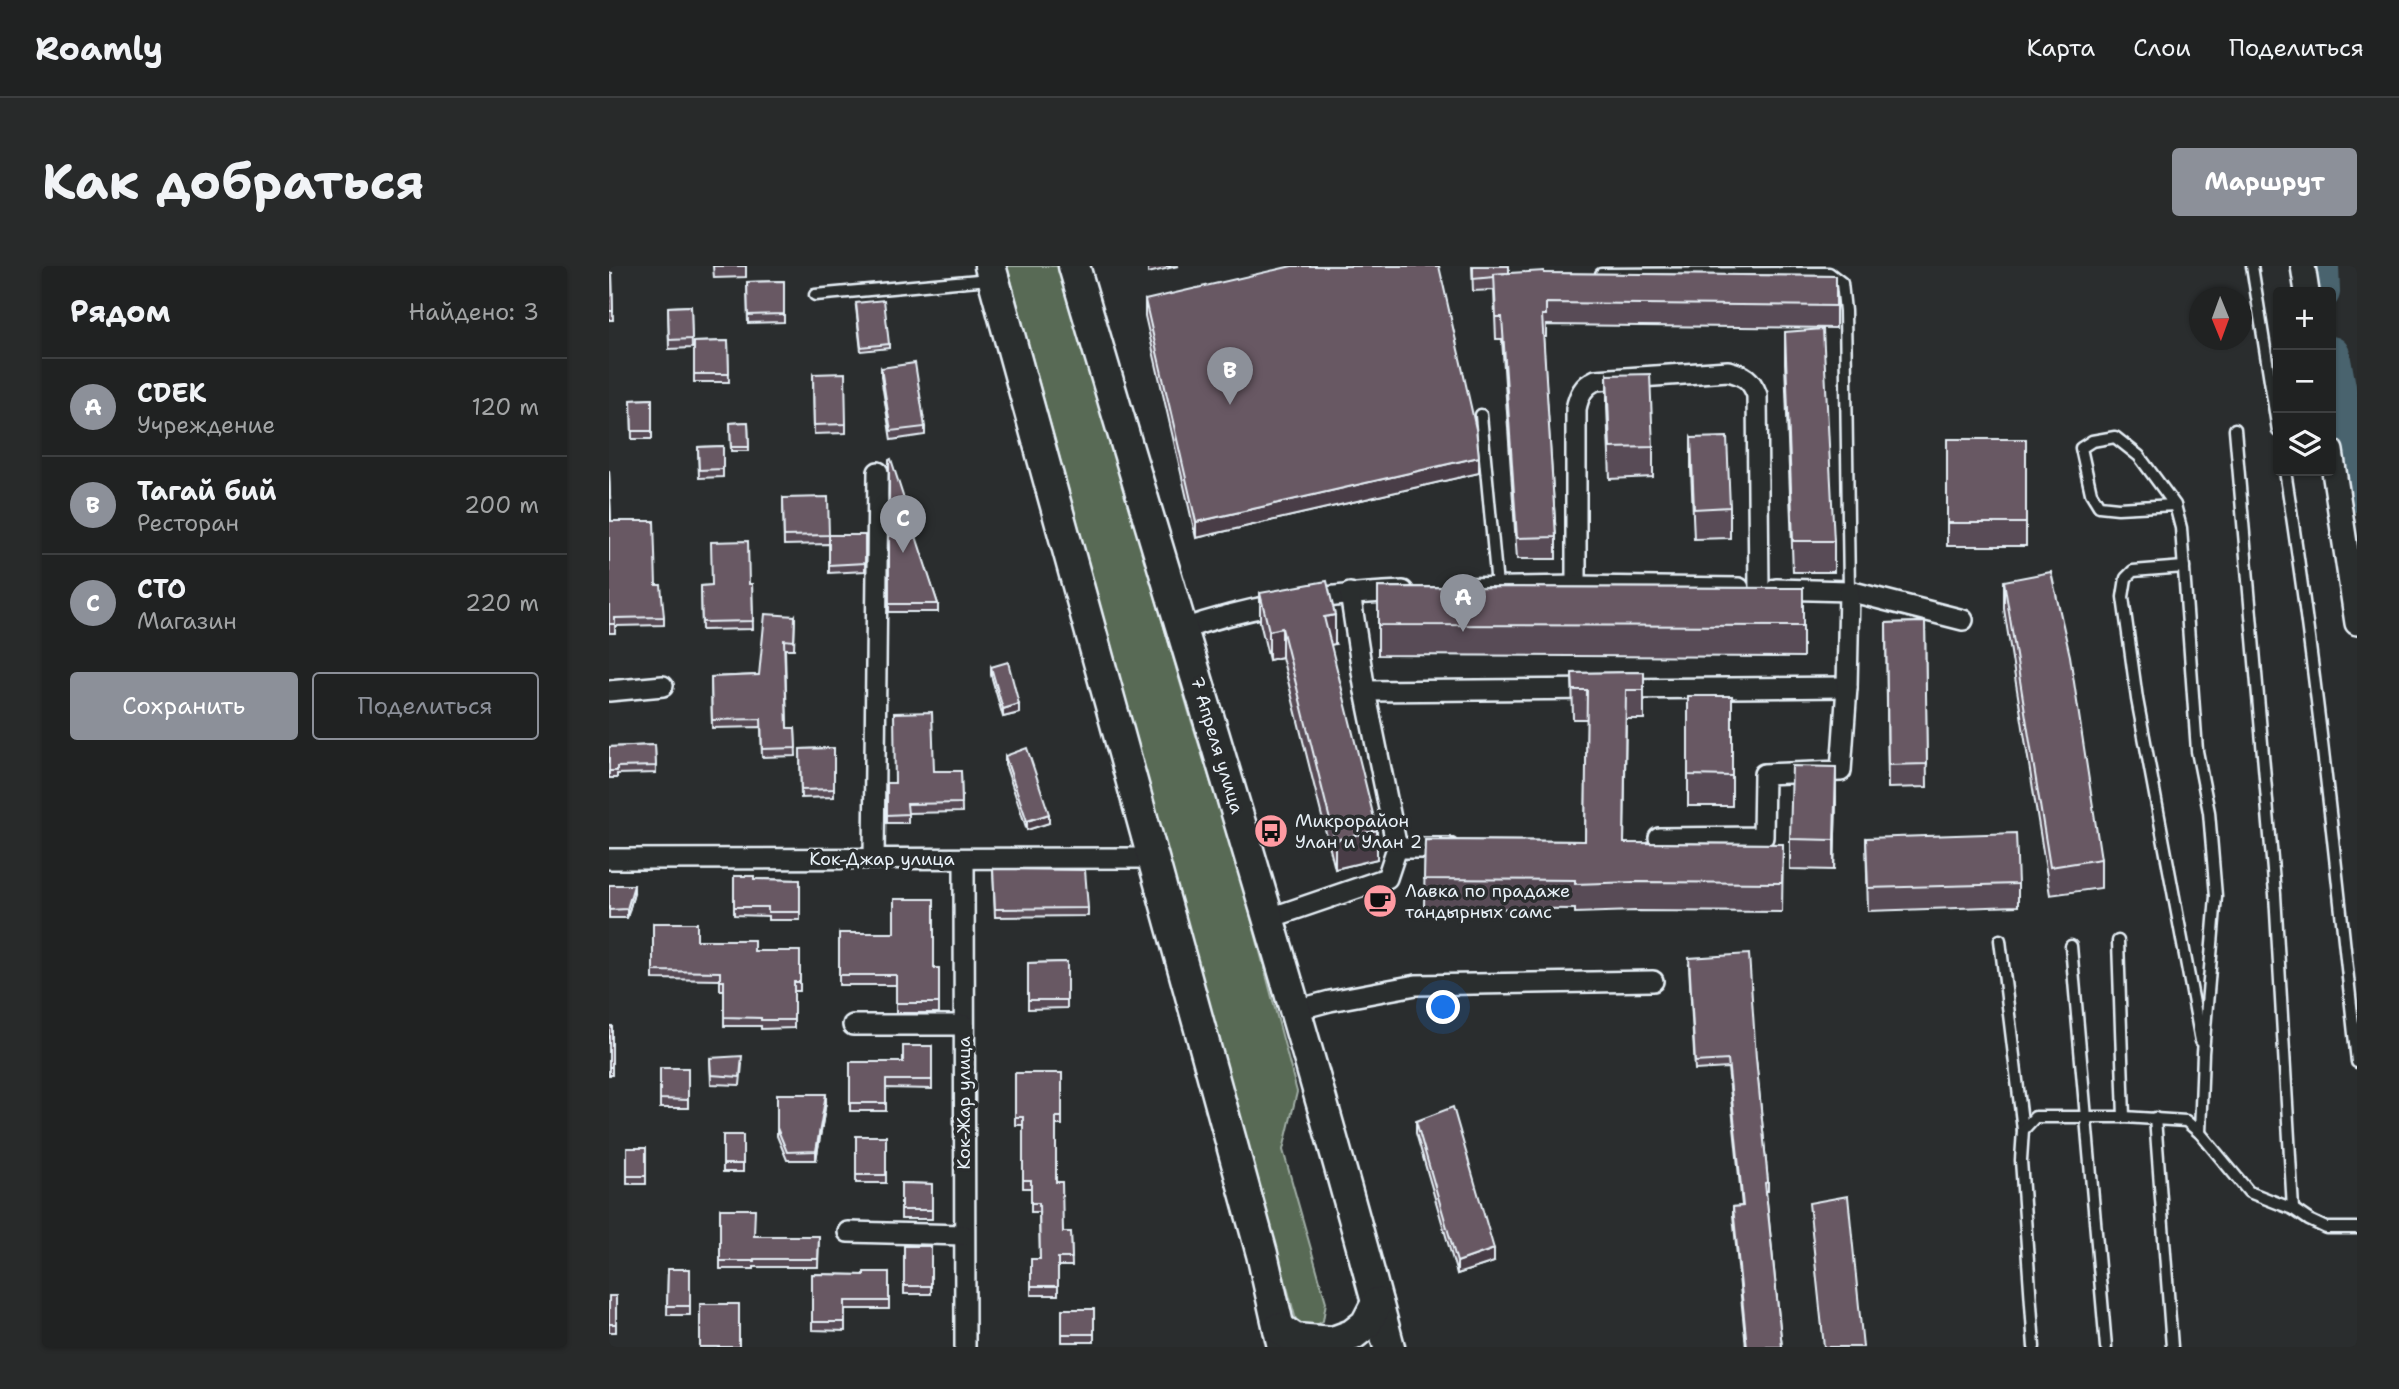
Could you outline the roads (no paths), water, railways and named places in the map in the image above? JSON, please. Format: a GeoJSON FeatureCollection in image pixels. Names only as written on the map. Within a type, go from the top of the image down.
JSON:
{"type":"FeatureCollection","features":[{"type":"Feature","properties":{"kind":"main road","name":"7 Апреля улица"},"geometry":{"type":"LineString","coordinates":[[1074,266],[1181,630],[1270,918],[1389,1347]]}},
{"type":"Feature","properties":{"kind":"main road"},"geometry":{"type":"LineString","coordinates":[[991,272],[1154,858],[1258,1241],[1281,1337],[1333,1342],[1352,1335],[1366,1324],[1377,1303]]}},
{"type":"Feature","properties":{"kind":"street"},"geometry":{"type":"LineString","coordinates":[[2303,266],[2306,287]]}},
{"type":"Feature","properties":{"kind":"street"},"geometry":{"type":"LineString","coordinates":[[1576,586],[1576,409],[1583,390],[1596,380],[1728,371],[1743,375],[1754,386],[1757,395],[1759,588]]}},
{"type":"Feature","properties":{"kind":"street"},"geometry":{"type":"LineString","coordinates":[[874,859],[878,472]]}},
{"type":"Feature","properties":{"kind":"street"},"geometry":{"type":"LineString","coordinates":[[2335,476],[2357,624]]}},
{"type":"Feature","properties":{"kind":"street"},"geometry":{"type":"LineString","coordinates":[[1443,589],[1576,586],[1849,590],[1963,620]]}},
{"type":"Feature","properties":{"kind":"street"},"geometry":{"type":"LineString","coordinates":[[1181,630],[1217,617],[1350,593],[1417,590]]}},
{"type":"Feature","properties":{"kind":"street"},"geometry":{"type":"LineString","coordinates":[[1659,838],[1763,837],[1764,774],[1841,771],[1847,687],[1849,590]]}},
{"type":"Feature","properties":{"kind":"street"},"geometry":{"type":"LineString","coordinates":[[1270,918],[1387,878],[1397,848],[1365,691],[1350,593]]}},
{"type":"Feature","properties":{"kind":"street"},"geometry":{"type":"LineString","coordinates":[[609,691],[663,686]]}},
{"type":"Feature","properties":{"kind":"street"},"geometry":{"type":"LineString","coordinates":[[1365,691],[1847,687]]}},
{"type":"Feature","properties":{"kind":"street"},"geometry":{"type":"LineString","coordinates":[[1397,848],[1464,848]]}},
{"type":"Feature","properties":{"kind":"street","name":"Кок-Джар улица"},"geometry":{"type":"LineString","coordinates":[[609,859],[1154,858]]}},
{"type":"Feature","properties":{"kind":"street","name":"Кок-Жар улица"},"geometry":{"type":"LineString","coordinates":[[964,859],[965,1347]]}},
{"type":"Feature","properties":{"kind":"street"},"geometry":{"type":"LineString","coordinates":[[1296,1010],[1416,985],[1653,981]]}},
{"type":"Feature","properties":{"kind":"street"},"geometry":{"type":"LineString","coordinates":[[853,1025],[964,1025]]}},
{"type":"Feature","properties":{"kind":"street"},"geometry":{"type":"LineString","coordinates":[[848,1233],[964,1235]]}},
{"type":"Feature","properties":{"kind":"lane"},"geometry":{"type":"LineString","coordinates":[[2252,266],[2275,413]]}},
{"type":"Feature","properties":{"kind":"lane"},"geometry":{"type":"LineString","coordinates":[[815,295],[991,272]]}},
{"type":"Feature","properties":{"kind":"lane"},"geometry":{"type":"LineString","coordinates":[[1590,274],[1829,273],[1842,283],[1845,311],[1849,590]]}},
{"type":"Feature","properties":{"kind":"lane"},"geometry":{"type":"LineString","coordinates":[[1481,415],[1497,586]]}},
{"type":"Feature","properties":{"kind":"lane"},"geometry":{"type":"LineString","coordinates":[[2235,429],[2275,894],[2293,1209]]}},
{"type":"Feature","properties":{"kind":"lane"},"geometry":{"type":"LineString","coordinates":[[2175,505],[2118,508],[2099,506],[2091,493],[2081,448],[2092,440],[2115,437],[2139,456],[2175,505],[2181,528],[2197,751],[2209,812],[2216,896],[2203,1053],[2200,1133]]}},
{"type":"Feature","properties":{"kind":"lane"},"geometry":{"type":"LineString","coordinates":[[2286,476],[2320,723],[2357,1062]]}},
{"type":"Feature","properties":{"kind":"lane"},"geometry":{"type":"LineString","coordinates":[[2184,567],[2133,571],[2126,578],[2123,597],[2137,699],[2203,1053]]}},
{"type":"Feature","properties":{"kind":"lane"},"geometry":{"type":"LineString","coordinates":[[2000,940],[2023,1130],[2021,1160],[2034,1347]]}},
{"type":"Feature","properties":{"kind":"lane"},"geometry":{"type":"LineString","coordinates":[[2118,941],[2124,1117]]}},
{"type":"Feature","properties":{"kind":"lane"},"geometry":{"type":"LineString","coordinates":[[2071,946],[2106,1347]]}},
{"type":"Feature","properties":{"kind":"lane"},"geometry":{"type":"LineString","coordinates":[[2023,1130],[2035,1117],[2124,1117],[2186,1121],[2200,1133],[2249,1192],[2293,1209],[2326,1228],[2357,1228]]}},
{"type":"Feature","properties":{"kind":"lane"},"geometry":{"type":"LineString","coordinates":[[2155,1118],[2172,1347]]}},
{"type":"Feature","properties":{"kind":"waterway"},"geometry":{"type":"LineString","coordinates":[[2320,266],[2321,287]]}},
{"type":"Feature","properties":{"kind":"waterway"},"geometry":{"type":"LineString","coordinates":[[2336,382],[2357,493]]}},
{"type":"Feature","properties":{"kind":"place","name":"Тагай бий"},"geometry":{"type":"Point","coordinates":[1230,405]}},
{"type":"Feature","properties":{"kind":"place","name":"СТО"},"geometry":{"type":"Point","coordinates":[903,553]}},
{"type":"Feature","properties":{"kind":"place","name":"CDEK"},"geometry":{"type":"Point","coordinates":[1463,632]}},
{"type":"Feature","properties":{"kind":"place","name":"Микрорайон Улан и Улан 2"},"geometry":{"type":"Point","coordinates":[1271,831]}},
{"type":"Feature","properties":{"kind":"place","name":"Лавка по прадаже тандырных самс"},"geometry":{"type":"Point","coordinates":[1380,901]}}]}
